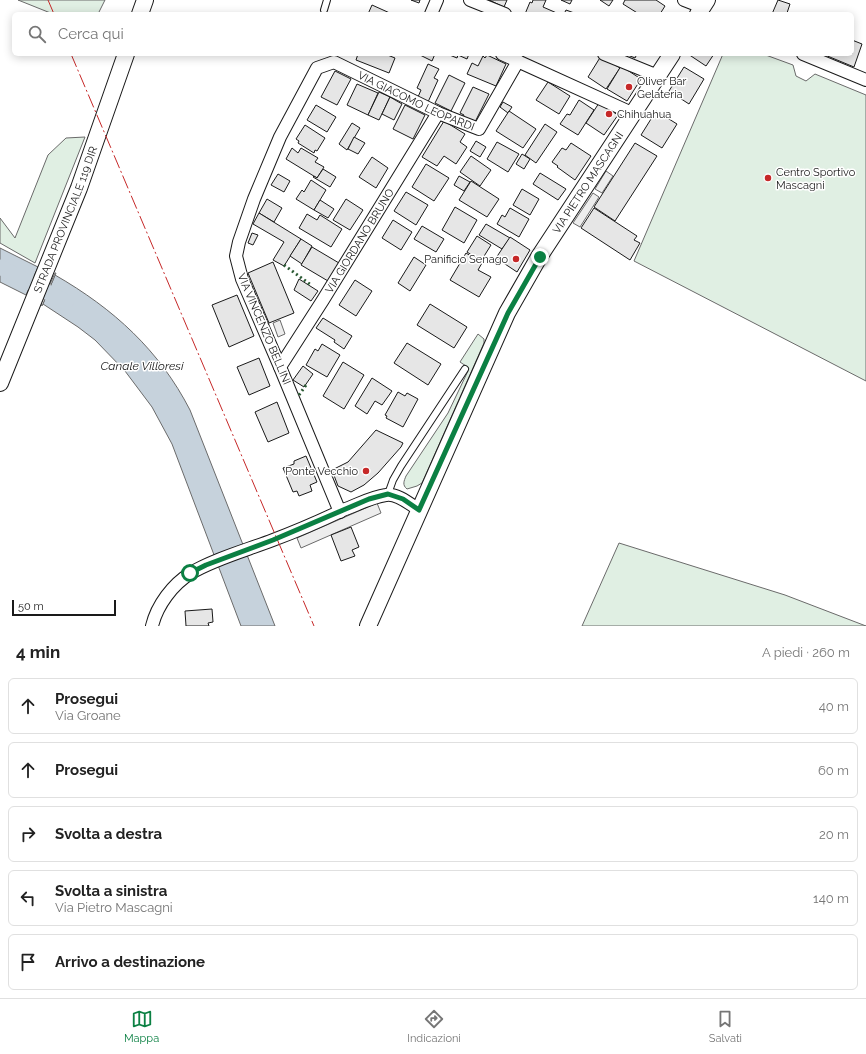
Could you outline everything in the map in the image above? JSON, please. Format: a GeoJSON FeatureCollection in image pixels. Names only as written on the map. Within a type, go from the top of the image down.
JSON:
{"type":"FeatureCollection","features":[{"type":"Feature","properties":{"kind":"street"},"geometry":{"type":"LineString","coordinates":[[141,12],[145,0]]}},
{"type":"Feature","properties":{"kind":"street"},"geometry":{"type":"LineString","coordinates":[[432,12],[437,0]]}},
{"type":"Feature","properties":{"kind":"street"},"geometry":{"type":"LineString","coordinates":[[470,0],[500,12]]}},
{"type":"Feature","properties":{"kind":"street"},"geometry":{"type":"LineString","coordinates":[[684,0],[702,9]]}},
{"type":"Feature","properties":{"kind":"street","name":"STRADA PROVINCIALE 119 DIR"},"geometry":{"type":"LineString","coordinates":[[0,383],[79,188],[125,56]]}},
{"type":"Feature","properties":{"kind":"street"},"geometry":{"type":"LineString","coordinates":[[507,56],[634,114]]}},
{"type":"Feature","properties":{"kind":"street"},"geometry":{"type":"LineString","coordinates":[[609,56],[658,76]]}},
{"type":"Feature","properties":{"kind":"street","name":"VIA PIETRO MASCAGNI"},"geometry":{"type":"LineString","coordinates":[[368,626],[493,344],[522,286],[555,232],[671,56]]}},
{"type":"Feature","properties":{"kind":"street"},"geometry":{"type":"LineString","coordinates":[[808,56],[866,80]]}},
{"type":"Feature","properties":{"kind":"street","name":"VIA GIACOMO LEOPARDI"},"geometry":{"type":"LineString","coordinates":[[325,64],[334,62],[438,113],[479,129],[518,61]]}},
{"type":"Feature","properties":{"kind":"street","name":"VIA VINCENZO BELLINI"},"geometry":{"type":"LineString","coordinates":[[325,64],[317,68],[280,137],[254,199],[239,242],[236,256],[242,279],[340,512]]}},
{"type":"Feature","properties":{"kind":"street","name":"VIA GIORDANO BRUNO"},"geometry":{"type":"LineString","coordinates":[[280,368],[438,113]]}},
{"type":"Feature","properties":{"kind":"street"},"geometry":{"type":"LineString","coordinates":[[152,626],[158,610],[176,585],[190,573],[206,565],[268,542],[369,499],[388,494],[403,499],[419,510]]}},
{"type":"Feature","properties":{"kind":"lane"},"geometry":{"type":"LineString","coordinates":[[324,10],[327,0]]}},
{"type":"Feature","properties":{"kind":"lane"},"geometry":{"type":"LineString","coordinates":[[388,494],[393,480],[401,466],[465,369]]}},
{"type":"Feature","properties":{"kind":"green space"},"geometry":{"type":"Polygon","coordinates":[[[18,0],[105,0],[99,12],[48,12],[18,0]]]}},
{"type":"Feature","properties":{"kind":"green space","name":"Centro Sportivo Mascagni"},"geometry":{"type":"Polygon","coordinates":[[[722,56],[768,56],[793,65],[796,76],[806,81],[815,74],[866,95],[866,381],[634,261],[722,56]]]}},
{"type":"Feature","properties":{"kind":"green space"},"geometry":{"type":"Polygon","coordinates":[[[85,137],[35,263],[0,243],[0,218],[15,238],[48,155],[66,138],[85,137]]]}},
{"type":"Feature","properties":{"kind":"green space"},"geometry":{"type":"Polygon","coordinates":[[[478,334],[484,339],[484,343],[422,483],[407,489],[404,484],[406,476],[448,413],[468,371],[466,366],[460,362],[478,334]]]}},
{"type":"Feature","properties":{"kind":"green space"},"geometry":{"type":"Polygon","coordinates":[[[619,543],[785,595],[866,626],[582,626],[619,543]]]}},
{"type":"Feature","properties":{"kind":"shaded area"},"geometry":{"type":"Polygon","coordinates":[[[606,171],[613,176],[602,193],[595,189],[606,171]]]}},
{"type":"Feature","properties":{"kind":"shaded area"},"geometry":{"type":"Polygon","coordinates":[[[593,193],[599,197],[580,227],[573,223],[593,193]]]}},
{"type":"Feature","properties":{"kind":"shaded area"},"geometry":{"type":"Polygon","coordinates":[[[280,320],[285,334],[278,337],[273,323],[280,320]]]}},
{"type":"Feature","properties":{"kind":"shaded area"},"geometry":{"type":"Polygon","coordinates":[[[377,503],[381,513],[301,548],[297,538],[377,503]]]}},
{"type":"Feature","properties":{"kind":"water"},"geometry":{"type":"Polygon","coordinates":[[[0,248],[38,267],[26,295],[0,282],[0,248]]]}},
{"type":"Feature","properties":{"kind":"water","name":"Canale Villoresi"},"geometry":{"type":"Polygon","coordinates":[[[55,275],[97,302],[133,333],[164,368],[178,388],[190,410],[275,626],[241,626],[172,444],[152,407],[125,371],[95,340],[43,304],[55,275]]]}},
{"type":"Feature","properties":{"kind":"pier"},"geometry":{"type":"Polygon","coordinates":[[[56,273],[42,306],[41,304],[56,273]]]}},
{"type":"Feature","properties":{"kind":"building"},"geometry":{"type":"Polygon","coordinates":[[[411,0],[420,0],[419,3],[411,0]]]}},
{"type":"Feature","properties":{"kind":"building"},"geometry":{"type":"Polygon","coordinates":[[[489,0],[507,0],[504,7],[489,0]]]}},
{"type":"Feature","properties":{"kind":"building"},"geometry":{"type":"Polygon","coordinates":[[[533,0],[546,0],[543,7],[554,12],[526,12],[530,2],[532,3],[533,0]]]}},
{"type":"Feature","properties":{"kind":"building"},"geometry":{"type":"Polygon","coordinates":[[[561,0],[572,0],[570,4],[561,0]]]}},
{"type":"Feature","properties":{"kind":"building"},"geometry":{"type":"Polygon","coordinates":[[[600,0],[613,0],[609,6],[600,0]]]}},
{"type":"Feature","properties":{"kind":"building"},"geometry":{"type":"Polygon","coordinates":[[[625,0],[656,0],[665,6],[661,12],[636,12],[623,4],[625,0]]]}},
{"type":"Feature","properties":{"kind":"building"},"geometry":{"type":"Polygon","coordinates":[[[778,0],[790,4],[787,12],[773,12],[778,0]]]}},
{"type":"Feature","properties":{"kind":"building"},"geometry":{"type":"Polygon","coordinates":[[[372,5],[388,12],[369,12],[372,5]]]}},
{"type":"Feature","properties":{"kind":"building"},"geometry":{"type":"Polygon","coordinates":[[[854,41],[862,44],[854,67],[827,56],[854,56],[854,41]]]}},
{"type":"Feature","properties":{"kind":"building"},"geometry":{"type":"Polygon","coordinates":[[[357,56],[390,56],[395,58],[389,73],[356,60],[357,56]]]}},
{"type":"Feature","properties":{"kind":"building"},"geometry":{"type":"Polygon","coordinates":[[[422,56],[434,56],[432,61],[422,56]]]}},
{"type":"Feature","properties":{"kind":"building"},"geometry":{"type":"Polygon","coordinates":[[[460,56],[468,56],[467,59],[460,56]]]}},
{"type":"Feature","properties":{"kind":"building"},"geometry":{"type":"Polygon","coordinates":[[[483,56],[485,58],[486,56],[489,56],[506,64],[496,86],[467,74],[472,63],[478,66],[483,56]]]}},
{"type":"Feature","properties":{"kind":"building"},"geometry":{"type":"Polygon","coordinates":[[[601,56],[620,68],[606,89],[588,77],[601,56]]]}},
{"type":"Feature","properties":{"kind":"building"},"geometry":{"type":"Polygon","coordinates":[[[691,56],[713,56],[706,66],[691,56]]]}},
{"type":"Feature","properties":{"kind":"building"},"geometry":{"type":"Polygon","coordinates":[[[428,64],[439,69],[434,78],[438,80],[428,102],[418,97],[421,90],[417,88],[428,64]]]}},
{"type":"Feature","properties":{"kind":"building"},"geometry":{"type":"Polygon","coordinates":[[[621,66],[641,79],[627,101],[607,89],[621,66]]]}},
{"type":"Feature","properties":{"kind":"building"},"geometry":{"type":"Polygon","coordinates":[[[684,67],[704,79],[689,104],[669,91],[684,67]]]}},
{"type":"Feature","properties":{"kind":"building"},"geometry":{"type":"Polygon","coordinates":[[[335,71],[351,79],[337,105],[321,97],[335,71]]]}},
{"type":"Feature","properties":{"kind":"building"},"geometry":{"type":"Polygon","coordinates":[[[449,75],[465,83],[451,111],[435,103],[449,75]]]}},
{"type":"Feature","properties":{"kind":"building"},"geometry":{"type":"Polygon","coordinates":[[[548,82],[570,96],[559,114],[536,100],[548,82]]]}},
{"type":"Feature","properties":{"kind":"building"},"geometry":{"type":"Polygon","coordinates":[[[357,84],[378,93],[368,115],[347,105],[357,84]]]}},
{"type":"Feature","properties":{"kind":"building"},"geometry":{"type":"Polygon","coordinates":[[[473,87],[489,94],[474,124],[462,119],[464,115],[460,113],[473,87]]]}},
{"type":"Feature","properties":{"kind":"building"},"geometry":{"type":"Polygon","coordinates":[[[379,92],[390,97],[379,120],[368,115],[379,92]]]}},
{"type":"Feature","properties":{"kind":"building"},"geometry":{"type":"Polygon","coordinates":[[[390,97],[402,104],[394,120],[382,114],[390,97]]]}},
{"type":"Feature","properties":{"kind":"building"},"geometry":{"type":"Polygon","coordinates":[[[579,100],[594,110],[578,135],[560,124],[567,114],[570,115],[579,100]]]}},
{"type":"Feature","properties":{"kind":"building"},"geometry":{"type":"Polygon","coordinates":[[[503,102],[512,107],[508,113],[500,107],[503,102]]]}},
{"type":"Feature","properties":{"kind":"building"},"geometry":{"type":"Polygon","coordinates":[[[599,103],[618,115],[604,135],[586,123],[599,103]]]}},
{"type":"Feature","properties":{"kind":"building"},"geometry":{"type":"Polygon","coordinates":[[[316,105],[336,117],[327,132],[307,120],[316,105]]]}},
{"type":"Feature","properties":{"kind":"building"},"geometry":{"type":"Polygon","coordinates":[[[405,105],[425,115],[413,139],[393,129],[405,105]]]}},
{"type":"Feature","properties":{"kind":"building"},"geometry":{"type":"Polygon","coordinates":[[[509,111],[536,129],[523,148],[496,131],[509,111]]]}},
{"type":"Feature","properties":{"kind":"building"},"geometry":{"type":"Polygon","coordinates":[[[656,111],[677,124],[662,148],[641,135],[656,111]]]}},
{"type":"Feature","properties":{"kind":"building"},"geometry":{"type":"Polygon","coordinates":[[[444,121],[465,134],[460,142],[467,147],[456,164],[444,156],[437,166],[422,157],[444,121]]]}},
{"type":"Feature","properties":{"kind":"building"},"geometry":{"type":"Polygon","coordinates":[[[352,123],[360,128],[347,150],[339,144],[352,123]]]}},
{"type":"Feature","properties":{"kind":"building"},"geometry":{"type":"Polygon","coordinates":[[[545,124],[557,132],[536,163],[525,155],[545,124]]]}},
{"type":"Feature","properties":{"kind":"building"},"geometry":{"type":"Polygon","coordinates":[[[305,125],[325,138],[317,151],[315,150],[314,153],[298,143],[299,141],[296,139],[305,125]]]}},
{"type":"Feature","properties":{"kind":"building"},"geometry":{"type":"Polygon","coordinates":[[[354,137],[365,143],[358,154],[348,149],[354,137]]]}},
{"type":"Feature","properties":{"kind":"building"},"geometry":{"type":"Polygon","coordinates":[[[476,141],[486,147],[480,157],[470,151],[476,141]]]}},
{"type":"Feature","properties":{"kind":"building"},"geometry":{"type":"Polygon","coordinates":[[[497,142],[519,154],[508,172],[487,159],[497,142]]]}},
{"type":"Feature","properties":{"kind":"building"},"geometry":{"type":"Polygon","coordinates":[[[571,143],[591,156],[575,180],[552,162],[562,148],[566,150],[571,143]]]}},
{"type":"Feature","properties":{"kind":"building"},"geometry":{"type":"Polygon","coordinates":[[[635,143],[657,156],[615,221],[594,207],[635,143]]]}},
{"type":"Feature","properties":{"kind":"building"},"geometry":{"type":"Polygon","coordinates":[[[292,148],[298,153],[301,148],[318,158],[315,162],[324,167],[317,178],[286,159],[292,148]]]}},
{"type":"Feature","properties":{"kind":"building"},"geometry":{"type":"Polygon","coordinates":[[[522,154],[530,159],[524,169],[516,164],[522,154]]]}},
{"type":"Feature","properties":{"kind":"building"},"geometry":{"type":"Polygon","coordinates":[[[471,156],[491,170],[480,186],[460,172],[471,156]]]}},
{"type":"Feature","properties":{"kind":"building"},"geometry":{"type":"Polygon","coordinates":[[[372,157],[388,168],[376,188],[359,177],[372,157]]]}},
{"type":"Feature","properties":{"kind":"building"},"geometry":{"type":"Polygon","coordinates":[[[426,164],[449,178],[434,201],[412,187],[426,164]]]}},
{"type":"Feature","properties":{"kind":"building"},"geometry":{"type":"Polygon","coordinates":[[[323,169],[336,177],[330,187],[313,177],[314,176],[317,178],[323,169]]]}},
{"type":"Feature","properties":{"kind":"building"},"geometry":{"type":"Polygon","coordinates":[[[540,173],[566,189],[558,200],[533,184],[540,173]]]}},
{"type":"Feature","properties":{"kind":"building"},"geometry":{"type":"Polygon","coordinates":[[[278,174],[290,181],[284,192],[271,185],[278,174]]]}},
{"type":"Feature","properties":{"kind":"building"},"geometry":{"type":"Polygon","coordinates":[[[459,176],[470,182],[464,191],[454,185],[459,176]]]}},
{"type":"Feature","properties":{"kind":"building"},"geometry":{"type":"Polygon","coordinates":[[[311,180],[326,190],[314,210],[296,199],[302,190],[304,192],[311,180]]]}},
{"type":"Feature","properties":{"kind":"building"},"geometry":{"type":"Polygon","coordinates":[[[471,181],[499,199],[487,217],[459,200],[471,181]]]}},
{"type":"Feature","properties":{"kind":"building"},"geometry":{"type":"Polygon","coordinates":[[[522,189],[539,199],[530,215],[513,205],[522,189]]]}},
{"type":"Feature","properties":{"kind":"building"},"geometry":{"type":"Polygon","coordinates":[[[406,192],[428,205],[416,225],[394,211],[406,192]]]}},
{"type":"Feature","properties":{"kind":"building"},"geometry":{"type":"Polygon","coordinates":[[[267,199],[282,208],[274,222],[259,213],[267,199]]]}},
{"type":"Feature","properties":{"kind":"building"},"geometry":{"type":"Polygon","coordinates":[[[346,199],[363,210],[350,230],[333,220],[346,199]]]}},
{"type":"Feature","properties":{"kind":"building"},"geometry":{"type":"Polygon","coordinates":[[[320,200],[334,209],[328,218],[314,210],[320,200]]]}},
{"type":"Feature","properties":{"kind":"building"},"geometry":{"type":"Polygon","coordinates":[[[455,207],[477,220],[464,243],[442,230],[455,207]]]}},
{"type":"Feature","properties":{"kind":"building"},"geometry":{"type":"Polygon","coordinates":[[[510,208],[529,219],[519,237],[497,224],[502,215],[505,217],[510,208]]]}},
{"type":"Feature","properties":{"kind":"building"},"geometry":{"type":"Polygon","coordinates":[[[594,208],[637,236],[634,240],[640,243],[630,260],[581,228],[594,208]]]}},
{"type":"Feature","properties":{"kind":"building"},"geometry":{"type":"Polygon","coordinates":[[[259,213],[301,239],[284,266],[273,260],[284,242],[253,224],[259,213]]]}},
{"type":"Feature","properties":{"kind":"building"},"geometry":{"type":"Polygon","coordinates":[[[307,214],[317,220],[320,215],[342,229],[331,247],[299,228],[307,214]]]}},
{"type":"Feature","properties":{"kind":"building"},"geometry":{"type":"Polygon","coordinates":[[[393,220],[412,232],[401,250],[382,238],[393,220]]]}},
{"type":"Feature","properties":{"kind":"building"},"geometry":{"type":"Polygon","coordinates":[[[486,224],[510,238],[502,249],[479,235],[486,224]]]}},
{"type":"Feature","properties":{"kind":"building"},"geometry":{"type":"Polygon","coordinates":[[[422,226],[444,239],[436,252],[414,239],[422,226]]]}},
{"type":"Feature","properties":{"kind":"building"},"geometry":{"type":"Polygon","coordinates":[[[252,233],[258,235],[253,245],[248,243],[252,233]]]}},
{"type":"Feature","properties":{"kind":"building"},"geometry":{"type":"Polygon","coordinates":[[[477,236],[491,245],[481,261],[467,252],[477,236]]]}},
{"type":"Feature","properties":{"kind":"building"},"geometry":{"type":"Polygon","coordinates":[[[510,237],[530,250],[517,272],[496,258],[510,237]]]}},
{"type":"Feature","properties":{"kind":"building"},"geometry":{"type":"Polygon","coordinates":[[[301,239],[312,246],[302,264],[290,256],[301,239]]]}},
{"type":"Feature","properties":{"kind":"building"},"geometry":{"type":"Polygon","coordinates":[[[312,247],[339,263],[328,281],[301,265],[312,247]]]}},
{"type":"Feature","properties":{"kind":"building"},"geometry":{"type":"Polygon","coordinates":[[[466,253],[482,263],[478,270],[491,277],[479,297],[450,280],[466,253]]]}},
{"type":"Feature","properties":{"kind":"building"},"geometry":{"type":"Polygon","coordinates":[[[414,257],[426,265],[410,291],[398,283],[414,257]]]}},
{"type":"Feature","properties":{"kind":"building"},"geometry":{"type":"Polygon","coordinates":[[[273,262],[294,313],[269,323],[248,273],[273,262]]]}},
{"type":"Feature","properties":{"kind":"building"},"geometry":{"type":"Polygon","coordinates":[[[299,279],[318,291],[311,301],[294,290],[299,279]]]}},
{"type":"Feature","properties":{"kind":"building"},"geometry":{"type":"Polygon","coordinates":[[[355,280],[372,291],[356,316],[339,305],[355,280]]]}},
{"type":"Feature","properties":{"kind":"building"},"geometry":{"type":"Polygon","coordinates":[[[237,295],[254,336],[229,347],[212,305],[237,295]]]}},
{"type":"Feature","properties":{"kind":"building"},"geometry":{"type":"Polygon","coordinates":[[[430,304],[467,327],[454,348],[417,325],[430,304]]]}},
{"type":"Feature","properties":{"kind":"building"},"geometry":{"type":"Polygon","coordinates":[[[323,318],[352,336],[344,349],[334,342],[335,340],[316,328],[323,318]]]}},
{"type":"Feature","properties":{"kind":"building"},"geometry":{"type":"Polygon","coordinates":[[[407,343],[441,364],[428,385],[394,363],[407,343]]]}},
{"type":"Feature","properties":{"kind":"building"},"geometry":{"type":"Polygon","coordinates":[[[322,344],[340,355],[327,377],[306,365],[315,349],[318,351],[322,344]]]}},
{"type":"Feature","properties":{"kind":"building"},"geometry":{"type":"Polygon","coordinates":[[[259,358],[270,386],[249,395],[237,367],[259,358]]]}},
{"type":"Feature","properties":{"kind":"building"},"geometry":{"type":"Polygon","coordinates":[[[343,362],[364,375],[344,409],[323,396],[343,362]]]}},
{"type":"Feature","properties":{"kind":"building"},"geometry":{"type":"Polygon","coordinates":[[[303,366],[313,374],[304,387],[293,380],[303,366]]]}},
{"type":"Feature","properties":{"kind":"building"},"geometry":{"type":"Polygon","coordinates":[[[372,378],[392,391],[382,405],[375,401],[367,414],[355,406],[372,378]]]}},
{"type":"Feature","properties":{"kind":"building"},"geometry":{"type":"Polygon","coordinates":[[[398,392],[405,396],[407,393],[418,399],[403,427],[386,418],[387,416],[385,415],[398,392]]]}},
{"type":"Feature","properties":{"kind":"building"},"geometry":{"type":"Polygon","coordinates":[[[277,402],[289,433],[268,442],[255,412],[277,402]]]}},
{"type":"Feature","properties":{"kind":"building"},"geometry":{"type":"Polygon","coordinates":[[[376,430],[403,443],[401,447],[378,473],[364,485],[351,492],[338,486],[332,470],[348,462],[376,430]]]}},
{"type":"Feature","properties":{"kind":"building"},"geometry":{"type":"Polygon","coordinates":[[[306,456],[317,482],[310,485],[312,491],[299,496],[297,491],[293,492],[283,468],[294,464],[294,461],[306,456]]]}},
{"type":"Feature","properties":{"kind":"building"},"geometry":{"type":"Polygon","coordinates":[[[351,527],[359,547],[352,550],[355,556],[341,561],[331,535],[351,527]]]}},
{"type":"Feature","properties":{"kind":"building"},"geometry":{"type":"Polygon","coordinates":[[[212,609],[213,622],[208,623],[209,626],[186,626],[185,611],[212,609]]]}},
{"type":"Feature","properties":{"kind":"waterway","name":"Canale Villoresi"},"geometry":{"type":"LineString","coordinates":[[0,267],[66,302]]}},
{"type":"Feature","properties":{"kind":"hedge"},"geometry":{"type":"LineString","coordinates":[[284,265],[311,285]]}},
{"type":"Feature","properties":{"kind":"hedge"},"geometry":{"type":"LineString","coordinates":[[299,395],[306,385]]}},
{"type":"Feature","properties":{"kind":"power"},"geometry":{"type":"LineString","coordinates":[[48,0],[53,12]]}},
{"type":"Feature","properties":{"kind":"power"},"geometry":{"type":"LineString","coordinates":[[72,56],[314,626]]}},
{"type":"Feature","properties":{"kind":"place","name":"Oliver Bar Gelateria"},"geometry":{"type":"Point","coordinates":[629,87]}},
{"type":"Feature","properties":{"kind":"place","name":"Chihuahua"},"geometry":{"type":"Point","coordinates":[609,114]}},
{"type":"Feature","properties":{"kind":"place","name":"Centro Sportivo Mascagni"},"geometry":{"type":"Point","coordinates":[768,178]}},
{"type":"Feature","properties":{"kind":"place","name":"Panificio Senago"},"geometry":{"type":"Point","coordinates":[516,259]}},
{"type":"Feature","properties":{"kind":"place","name":"Ponte Vecchio"},"geometry":{"type":"Point","coordinates":[366,471]}},
{"type":"Feature","properties":{"kind":"route"},"geometry":{"type":"LineString","coordinates":[[190,573],[206,565],[273,540],[369,499],[388,494],[403,499],[419,510],[490,350],[522,286],[540,257]]}}]}
